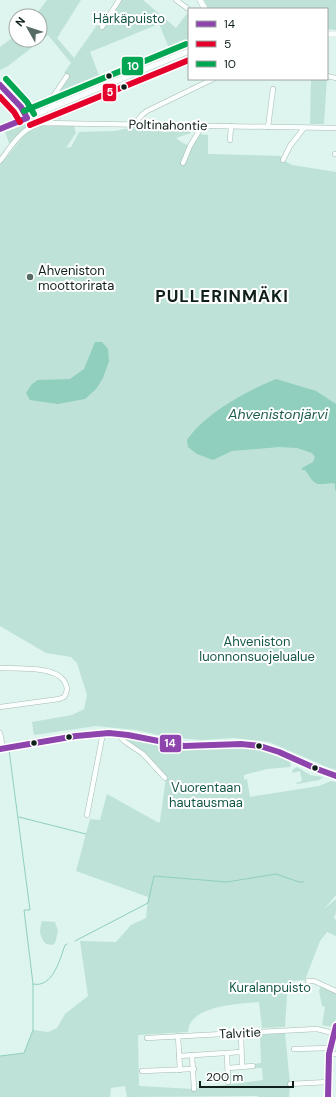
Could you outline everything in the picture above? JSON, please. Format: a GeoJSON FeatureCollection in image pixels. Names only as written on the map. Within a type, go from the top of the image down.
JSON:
{"type":"FeatureCollection","features":[{"type":"Feature","properties":{"kind":"main road"},"geometry":{"type":"LineString","coordinates":[[0,129],[188,51]]}},
{"type":"Feature","properties":{"kind":"main road"},"geometry":{"type":"LineString","coordinates":[[1,749],[82,735],[103,733],[118,734],[134,736],[159,743],[184,746],[235,744],[261,746],[287,755],[321,772],[336,776]]}},
{"type":"Feature","properties":{"kind":"street"},"geometry":{"type":"LineString","coordinates":[[102,27],[119,0]]}},
{"type":"Feature","properties":{"kind":"street"},"geometry":{"type":"LineString","coordinates":[[176,0],[188,8]]}},
{"type":"Feature","properties":{"kind":"street"},"geometry":{"type":"LineString","coordinates":[[54,107],[52,98],[67,76]]}},
{"type":"Feature","properties":{"kind":"street"},"geometry":{"type":"LineString","coordinates":[[134,124],[142,114],[147,111],[211,80]]}},
{"type":"Feature","properties":{"kind":"street"},"geometry":{"type":"LineString","coordinates":[[0,85],[21,108],[27,118]]}},
{"type":"Feature","properties":{"kind":"street"},"geometry":{"type":"LineString","coordinates":[[268,127],[273,89]]}},
{"type":"Feature","properties":{"kind":"street","name":"Poltinahontie"},"geometry":{"type":"LineString","coordinates":[[0,161],[17,138],[28,128],[43,123],[336,128]]}},
{"type":"Feature","properties":{"kind":"street"},"geometry":{"type":"LineString","coordinates":[[182,163],[202,126]]}},
{"type":"Feature","properties":{"kind":"street"},"geometry":{"type":"LineString","coordinates":[[230,140],[231,126]]}},
{"type":"Feature","properties":{"kind":"street"},"geometry":{"type":"LineString","coordinates":[[282,160],[290,146],[304,128]]}},
{"type":"Feature","properties":{"kind":"street"},"geometry":{"type":"LineString","coordinates":[[0,668],[54,672],[62,677],[66,682],[67,688],[64,696],[59,699],[0,707]]}},
{"type":"Feature","properties":{"kind":"street"},"geometry":{"type":"LineString","coordinates":[[0,733],[1,749]]}},
{"type":"Feature","properties":{"kind":"street"},"geometry":{"type":"LineString","coordinates":[[87,815],[103,733]]}},
{"type":"Feature","properties":{"kind":"street"},"geometry":{"type":"LineString","coordinates":[[118,734],[142,754],[165,778]]}},
{"type":"Feature","properties":{"kind":"street"},"geometry":{"type":"LineString","coordinates":[[308,981],[314,981],[336,992]]}},
{"type":"Feature","properties":{"kind":"street"},"geometry":{"type":"LineString","coordinates":[[328,1097],[329,1054],[336,1026]]}},
{"type":"Feature","properties":{"kind":"street","name":"Talvitie"},"geometry":{"type":"LineString","coordinates":[[147,1038],[316,1029],[334,1033]]}},
{"type":"Feature","properties":{"kind":"street"},"geometry":{"type":"LineString","coordinates":[[241,1032],[242,1066]]}},
{"type":"Feature","properties":{"kind":"street"},"geometry":{"type":"LineString","coordinates":[[178,1036],[180,1070]]}},
{"type":"Feature","properties":{"kind":"street"},"geometry":{"type":"LineString","coordinates":[[294,1049],[330,1048]]}},
{"type":"Feature","properties":{"kind":"street"},"geometry":{"type":"LineString","coordinates":[[179,1056],[241,1052]]}},
{"type":"Feature","properties":{"kind":"street"},"geometry":{"type":"LineString","coordinates":[[227,1053],[228,1082]]}},
{"type":"Feature","properties":{"kind":"street"},"geometry":{"type":"LineString","coordinates":[[329,1054],[336,1054]]}},
{"type":"Feature","properties":{"kind":"street"},"geometry":{"type":"LineString","coordinates":[[192,1055],[194,1089]]}},
{"type":"Feature","properties":{"kind":"street"},"geometry":{"type":"LineString","coordinates":[[228,1068],[253,1066]]}},
{"type":"Feature","properties":{"kind":"street"},"geometry":{"type":"LineString","coordinates":[[142,1071],[194,1069]]}},
{"type":"Feature","properties":{"kind":"street"},"geometry":{"type":"LineString","coordinates":[[290,1084],[328,1082]]}},
{"type":"Feature","properties":{"kind":"green space","name":"Härkäpuisto"},"geometry":{"type":"Polygon","coordinates":[[[47,0],[81,0],[57,38],[74,58],[97,25],[102,27],[120,0],[143,0],[176,28],[188,12],[188,46],[171,53],[159,24],[90,52],[102,83],[55,102],[53,99],[69,75],[64,73],[71,63],[48,35],[48,8],[41,8],[47,0]]]}},
{"type":"Feature","properties":{"kind":"green space"},"geometry":{"type":"Polygon","coordinates":[[[204,0],[336,0],[336,30],[328,29],[328,8],[208,8],[204,0]]]}},
{"type":"Feature","properties":{"kind":"green space","name":"Härkäpuisto"},"geometry":{"type":"Polygon","coordinates":[[[8,41],[8,48],[31,48],[8,66],[0,70],[0,47],[8,41]]]}},
{"type":"Feature","properties":{"kind":"green space"},"geometry":{"type":"Polygon","coordinates":[[[311,80],[327,80],[324,124],[310,124],[311,80]]]}},
{"type":"Feature","properties":{"kind":"green space"},"geometry":{"type":"Polygon","coordinates":[[[55,111],[59,112],[61,119],[44,120],[32,124],[26,127],[10,144],[9,143],[5,132],[55,111]]]}},
{"type":"Feature","properties":{"kind":"green space","name":"Ahveniston luonnonsuojelualue"},"geometry":{"type":"Polygon","coordinates":[[[42,126],[74,126],[76,133],[66,148],[71,147],[79,132],[115,131],[129,128],[189,130],[191,133],[176,138],[190,146],[197,134],[208,135],[208,154],[281,156],[281,159],[292,165],[336,172],[336,770],[269,742],[234,738],[202,740],[167,737],[136,730],[96,726],[34,735],[32,722],[72,715],[84,709],[87,695],[77,663],[71,657],[46,653],[0,626],[0,165],[27,132],[42,126]]]}},
{"type":"Feature","properties":{"kind":"green space"},"geometry":{"type":"Polygon","coordinates":[[[121,736],[154,745],[184,749],[242,746],[268,751],[273,755],[290,762],[290,767],[267,769],[244,775],[244,780],[247,779],[250,797],[319,786],[331,781],[336,782],[336,895],[324,909],[336,899],[336,912],[334,918],[336,920],[336,936],[327,932],[320,941],[305,980],[288,981],[285,1027],[262,1028],[259,1002],[228,1005],[206,1011],[197,1016],[191,1023],[188,1032],[138,1035],[139,1086],[194,1089],[263,1080],[262,1068],[253,1068],[253,1064],[261,1063],[260,1035],[285,1033],[290,1084],[289,1097],[127,1097],[125,1086],[111,1088],[110,1097],[0,1097],[0,1056],[24,1053],[33,1030],[48,1032],[57,1028],[65,1014],[88,996],[80,941],[116,942],[131,925],[146,918],[148,897],[76,871],[90,819],[100,820],[107,794],[159,823],[160,821],[166,777],[145,753],[121,736]]]}},
{"type":"Feature","properties":{"kind":"green space"},"geometry":{"type":"Polygon","coordinates":[[[297,767],[310,775],[323,777],[319,780],[297,784],[296,783],[302,781],[300,771],[293,773],[292,770],[297,767]]]}},
{"type":"Feature","properties":{"kind":"green space"},"geometry":{"type":"Polygon","coordinates":[[[42,921],[55,922],[58,931],[55,943],[52,945],[46,944],[41,936],[40,931],[42,921]]]}},
{"type":"Feature","properties":{"kind":"green space"},"geometry":{"type":"Polygon","coordinates":[[[321,986],[336,992],[336,1019],[332,1027],[322,1025],[325,1007],[322,1006],[319,991],[321,986]]]}},
{"type":"Feature","properties":{"kind":"water"},"geometry":{"type":"Polygon","coordinates":[[[95,342],[102,342],[108,349],[109,361],[103,378],[96,389],[85,399],[58,404],[30,400],[26,393],[32,384],[38,380],[70,379],[84,369],[95,342]]]}},
{"type":"Feature","properties":{"kind":"water","name":"Ahvenistonjärvi"},"geometry":{"type":"Polygon","coordinates":[[[276,379],[316,391],[336,404],[336,492],[335,484],[316,483],[311,479],[305,470],[302,470],[302,468],[313,462],[315,457],[312,453],[297,448],[279,447],[232,451],[213,460],[197,454],[188,447],[187,440],[195,430],[215,412],[239,397],[276,379]]]}},
{"type":"Feature","properties":{"kind":"waterway"},"geometry":{"type":"LineString","coordinates":[[9,750],[30,910],[24,910],[33,984]]}},
{"type":"Feature","properties":{"kind":"waterway"},"geometry":{"type":"LineString","coordinates":[[19,817],[86,834]]}},
{"type":"Feature","properties":{"kind":"waterway"},"geometry":{"type":"LineString","coordinates":[[75,941],[148,903],[154,876],[227,882],[276,874],[299,882],[304,882]]}},
{"type":"Feature","properties":{"kind":"waterway"},"geometry":{"type":"LineString","coordinates":[[0,1056],[24,1053],[33,1030],[33,984],[46,982],[51,977],[58,965],[65,945],[67,944]]}},
{"type":"Feature","properties":{"kind":"transit line","name":"10"},"geometry":{"type":"LineString","coordinates":[[24,111],[186,44]]}},
{"type":"Feature","properties":{"kind":"transit line","name":"5"},"geometry":{"type":"LineString","coordinates":[[30,125],[188,60]]}},
{"type":"Feature","properties":{"kind":"transit line","name":"10"},"geometry":{"type":"LineString","coordinates":[[6,79],[27,102],[34,114]]}},
{"type":"Feature","properties":{"kind":"transit line","name":"14"},"geometry":{"type":"LineString","coordinates":[[0,85],[21,107],[27,118],[0,129]]}},
{"type":"Feature","properties":{"kind":"transit line","name":"5"},"geometry":{"type":"LineString","coordinates":[[0,97],[14,112],[20,122]]}},
{"type":"Feature","properties":{"kind":"transit line","name":"14"},"geometry":{"type":"LineString","coordinates":[[0,749],[76,736],[109,733],[128,735],[184,746],[241,744],[260,746],[279,752],[336,776]]}},
{"type":"Feature","properties":{"kind":"transit line","name":"14"},"geometry":{"type":"LineString","coordinates":[[328,1097],[329,1054],[336,1026]]}},
{"type":"Feature","properties":{"kind":"place","name":"Ahveniston moottorirata"},"geometry":{"type":"Point","coordinates":[30,277]}},
{"type":"Feature","properties":{"kind":"district","name":"PULLERINMÄKI"},"geometry":{"type":"Point","coordinates":[222,296]}},
{"type":"Feature","properties":{"kind":"park label","name":"Vuorentaan hautausmaa"},"geometry":{"type":"Point","coordinates":[206,794]}},
{"type":"Feature","properties":{"kind":"park label","name":"Kuralanpuisto"},"geometry":{"type":"Point","coordinates":[270,987]}}]}
